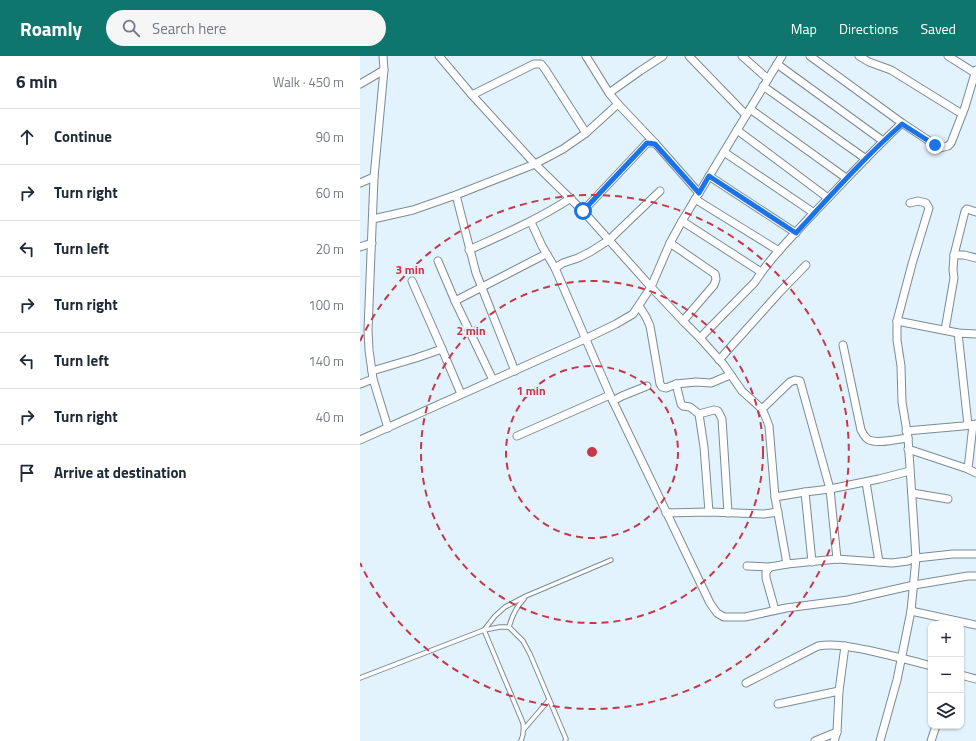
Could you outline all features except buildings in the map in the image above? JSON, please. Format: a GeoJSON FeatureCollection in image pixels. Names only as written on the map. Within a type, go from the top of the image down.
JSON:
{"type":"FeatureCollection","features":[{"type":"Feature","properties":{"kind":"street"},"geometry":{"type":"LineString","coordinates":[[383,56],[384,70],[374,177],[368,330],[373,379],[388,428]]}},
{"type":"Feature","properties":{"kind":"street"},"geometry":{"type":"LineString","coordinates":[[439,56],[472,95],[535,164],[571,198],[651,287],[700,338],[719,360],[742,391],[762,409],[769,426],[775,497],[787,564]]}},
{"type":"Feature","properties":{"kind":"street"},"geometry":{"type":"LineString","coordinates":[[586,56],[609,94],[655,144],[697,196],[779,251]]}},
{"type":"Feature","properties":{"kind":"street"},"geometry":{"type":"LineString","coordinates":[[609,94],[663,56]]}},
{"type":"Feature","properties":{"kind":"street"},"geometry":{"type":"LineString","coordinates":[[689,56],[746,115]]}},
{"type":"Feature","properties":{"kind":"street"},"geometry":{"type":"LineString","coordinates":[[742,56],[768,79]]}},
{"type":"Feature","properties":{"kind":"street"},"geometry":{"type":"LineString","coordinates":[[360,440],[585,339],[633,314],[651,287],[670,243],[682,221],[782,56]]}},
{"type":"Feature","properties":{"kind":"street"},"geometry":{"type":"LineString","coordinates":[[810,56],[902,124],[940,148],[944,148],[951,143],[962,114],[975,71],[948,56]]}},
{"type":"Feature","properties":{"kind":"street"},"geometry":{"type":"LineString","coordinates":[[859,56],[869,62],[891,70],[962,114]]}},
{"type":"Feature","properties":{"kind":"street"},"geometry":{"type":"LineString","coordinates":[[472,95],[534,64],[541,64],[586,133]]}},
{"type":"Feature","properties":{"kind":"street"},"geometry":{"type":"LineString","coordinates":[[777,64],[883,141]]}},
{"type":"Feature","properties":{"kind":"street"},"geometry":{"type":"LineString","coordinates":[[360,84],[384,70]]}},
{"type":"Feature","properties":{"kind":"street"},"geometry":{"type":"LineString","coordinates":[[763,86],[866,159]]}},
{"type":"Feature","properties":{"kind":"street"},"geometry":{"type":"LineString","coordinates":[[373,219],[413,210],[535,164],[563,149],[586,133],[618,104]]}},
{"type":"Feature","properties":{"kind":"street"},"geometry":{"type":"LineString","coordinates":[[750,109],[846,178]]}},
{"type":"Feature","properties":{"kind":"street"},"geometry":{"type":"LineString","coordinates":[[700,338],[755,282],[761,272],[779,251],[846,178],[902,124]]}},
{"type":"Feature","properties":{"kind":"street"},"geometry":{"type":"LineString","coordinates":[[737,130],[828,198]]}},
{"type":"Feature","properties":{"kind":"street"},"geometry":{"type":"LineString","coordinates":[[583,211],[647,143],[655,144]]}},
{"type":"Feature","properties":{"kind":"street"},"geometry":{"type":"LineString","coordinates":[[724,152],[814,213]]}},
{"type":"Feature","properties":{"kind":"street"},"geometry":{"type":"LineString","coordinates":[[709,176],[796,233]]}},
{"type":"Feature","properties":{"kind":"street"},"geometry":{"type":"LineString","coordinates":[[360,183],[374,177]]}},
{"type":"Feature","properties":{"kind":"street"},"geometry":{"type":"LineString","coordinates":[[555,268],[563,263],[590,252],[608,240],[660,191]]}},
{"type":"Feature","properties":{"kind":"street"},"geometry":{"type":"LineString","coordinates":[[456,195],[476,273],[515,371]]}},
{"type":"Feature","properties":{"kind":"street"},"geometry":{"type":"LineString","coordinates":[[469,250],[531,222],[571,198]]}},
{"type":"Feature","properties":{"kind":"street"},"geometry":{"type":"LineString","coordinates":[[880,741],[902,657],[911,611],[916,558],[907,434],[902,402],[901,366],[897,340],[897,321],[929,208],[926,203],[918,201],[910,203]]}},
{"type":"Feature","properties":{"kind":"street"},"geometry":{"type":"LineString","coordinates":[[945,330],[954,278],[954,255],[965,210],[967,209],[976,212]]}},
{"type":"Feature","properties":{"kind":"street"},"geometry":{"type":"LineString","coordinates":[[682,221],[761,272]]}},
{"type":"Feature","properties":{"kind":"street"},"geometry":{"type":"LineString","coordinates":[[531,222],[546,254],[555,268],[611,398],[710,603],[717,613],[724,617],[745,617],[775,610],[848,600],[914,585],[976,576]]}},
{"type":"Feature","properties":{"kind":"street"},"geometry":{"type":"LineString","coordinates":[[360,247],[372,243]]}},
{"type":"Feature","properties":{"kind":"street"},"geometry":{"type":"LineString","coordinates":[[670,243],[715,274],[716,279],[714,285],[683,321]]}},
{"type":"Feature","properties":{"kind":"street"},"geometry":{"type":"LineString","coordinates":[[455,301],[546,254]]}},
{"type":"Feature","properties":{"kind":"street"},"geometry":{"type":"LineString","coordinates":[[954,255],[964,255],[976,258]]}},
{"type":"Feature","properties":{"kind":"street"},"geometry":{"type":"LineString","coordinates":[[438,261],[455,301],[493,380]]}},
{"type":"Feature","properties":{"kind":"street"},"geometry":{"type":"LineString","coordinates":[[719,360],[806,265]]}},
{"type":"Feature","properties":{"kind":"street"},"geometry":{"type":"LineString","coordinates":[[412,281],[461,394]]}},
{"type":"Feature","properties":{"kind":"street"},"geometry":{"type":"LineString","coordinates":[[639,306],[650,326],[660,384],[662,387],[666,388],[676,384],[696,382],[711,383],[730,375]]}},
{"type":"Feature","properties":{"kind":"street"},"geometry":{"type":"LineString","coordinates":[[897,321],[958,333],[976,334]]}},
{"type":"Feature","properties":{"kind":"street"},"geometry":{"type":"LineString","coordinates":[[958,333],[972,425],[968,469]]}},
{"type":"Feature","properties":{"kind":"street"},"geometry":{"type":"LineString","coordinates":[[843,345],[861,430],[868,440],[875,442],[907,434],[972,425]]}},
{"type":"Feature","properties":{"kind":"street"},"geometry":{"type":"LineString","coordinates":[[372,371],[416,358],[442,348]]}},
{"type":"Feature","properties":{"kind":"street"},"geometry":{"type":"LineString","coordinates":[[360,384],[373,379]]}},
{"type":"Feature","properties":{"kind":"street"},"geometry":{"type":"LineString","coordinates":[[762,409],[790,382],[795,380],[800,381],[830,489],[837,559]]}},
{"type":"Feature","properties":{"kind":"street"},"geometry":{"type":"LineString","coordinates":[[676,384],[682,404],[690,407],[700,414],[709,512]]}},
{"type":"Feature","properties":{"kind":"street"},"geometry":{"type":"LineString","coordinates":[[517,436],[611,398],[622,396],[647,386]]}},
{"type":"Feature","properties":{"kind":"street"},"geometry":{"type":"LineString","coordinates":[[700,414],[714,410],[718,411],[722,419],[728,513]]}},
{"type":"Feature","properties":{"kind":"street"},"geometry":{"type":"LineString","coordinates":[[908,449],[976,473]]}},
{"type":"Feature","properties":{"kind":"street"},"geometry":{"type":"LineString","coordinates":[[775,497],[830,489],[910,471]]}},
{"type":"Feature","properties":{"kind":"street"},"geometry":{"type":"LineString","coordinates":[[866,482],[879,562]]}},
{"type":"Feature","properties":{"kind":"street"},"geometry":{"type":"LineString","coordinates":[[805,492],[812,562]]}},
{"type":"Feature","properties":{"kind":"street"},"geometry":{"type":"LineString","coordinates":[[912,493],[948,499]]}},
{"type":"Feature","properties":{"kind":"street"},"geometry":{"type":"LineString","coordinates":[[666,513],[709,512],[764,514],[778,512]]}},
{"type":"Feature","properties":{"kind":"street"},"geometry":{"type":"LineString","coordinates":[[747,566],[770,567],[837,559],[900,562],[916,558],[953,554],[976,554]]}},
{"type":"Feature","properties":{"kind":"street"},"geometry":{"type":"LineString","coordinates":[[770,567],[766,572],[766,578],[775,610]]}},
{"type":"Feature","properties":{"kind":"street"},"geometry":{"type":"LineString","coordinates":[[911,611],[976,625]]}},
{"type":"Feature","properties":{"kind":"street"},"geometry":{"type":"LineString","coordinates":[[746,683],[818,646],[827,644],[902,657],[928,665]]}},
{"type":"Feature","properties":{"kind":"street"},"geometry":{"type":"LineString","coordinates":[[834,741],[837,732],[839,691],[845,646]]}},
{"type":"Feature","properties":{"kind":"street"},"geometry":{"type":"LineString","coordinates":[[964,676],[976,679]]}},
{"type":"Feature","properties":{"kind":"street"},"geometry":{"type":"LineString","coordinates":[[778,704],[839,691]]}},
{"type":"Feature","properties":{"kind":"street"},"geometry":{"type":"LineString","coordinates":[[931,741],[935,729]]}},
{"type":"Feature","properties":{"kind":"street"},"geometry":{"type":"LineString","coordinates":[[815,741],[837,732]]}},
{"type":"Feature","properties":{"kind":"lane"},"geometry":{"type":"LineString","coordinates":[[484,630],[495,616],[505,607],[526,596],[611,560]]}},
{"type":"Feature","properties":{"kind":"lane"},"geometry":{"type":"LineString","coordinates":[[509,627],[512,616],[518,605],[526,596]]}},
{"type":"Feature","properties":{"kind":"lane"},"geometry":{"type":"LineString","coordinates":[[360,678],[484,630],[509,627],[523,641],[530,654],[566,739],[565,741]]}},
{"type":"Feature","properties":{"kind":"lane"},"geometry":{"type":"LineString","coordinates":[[484,630],[523,723],[524,734],[522,741]]}},
{"type":"Feature","properties":{"kind":"lane"},"geometry":{"type":"LineString","coordinates":[[524,729],[550,700]]}},
{"type":"Feature","properties":{"kind":"route"},"geometry":{"type":"LineString","coordinates":[[583,211],[647,143],[655,144],[699,193],[709,176],[796,233],[846,178],[902,124],[935,145]]}}]}
